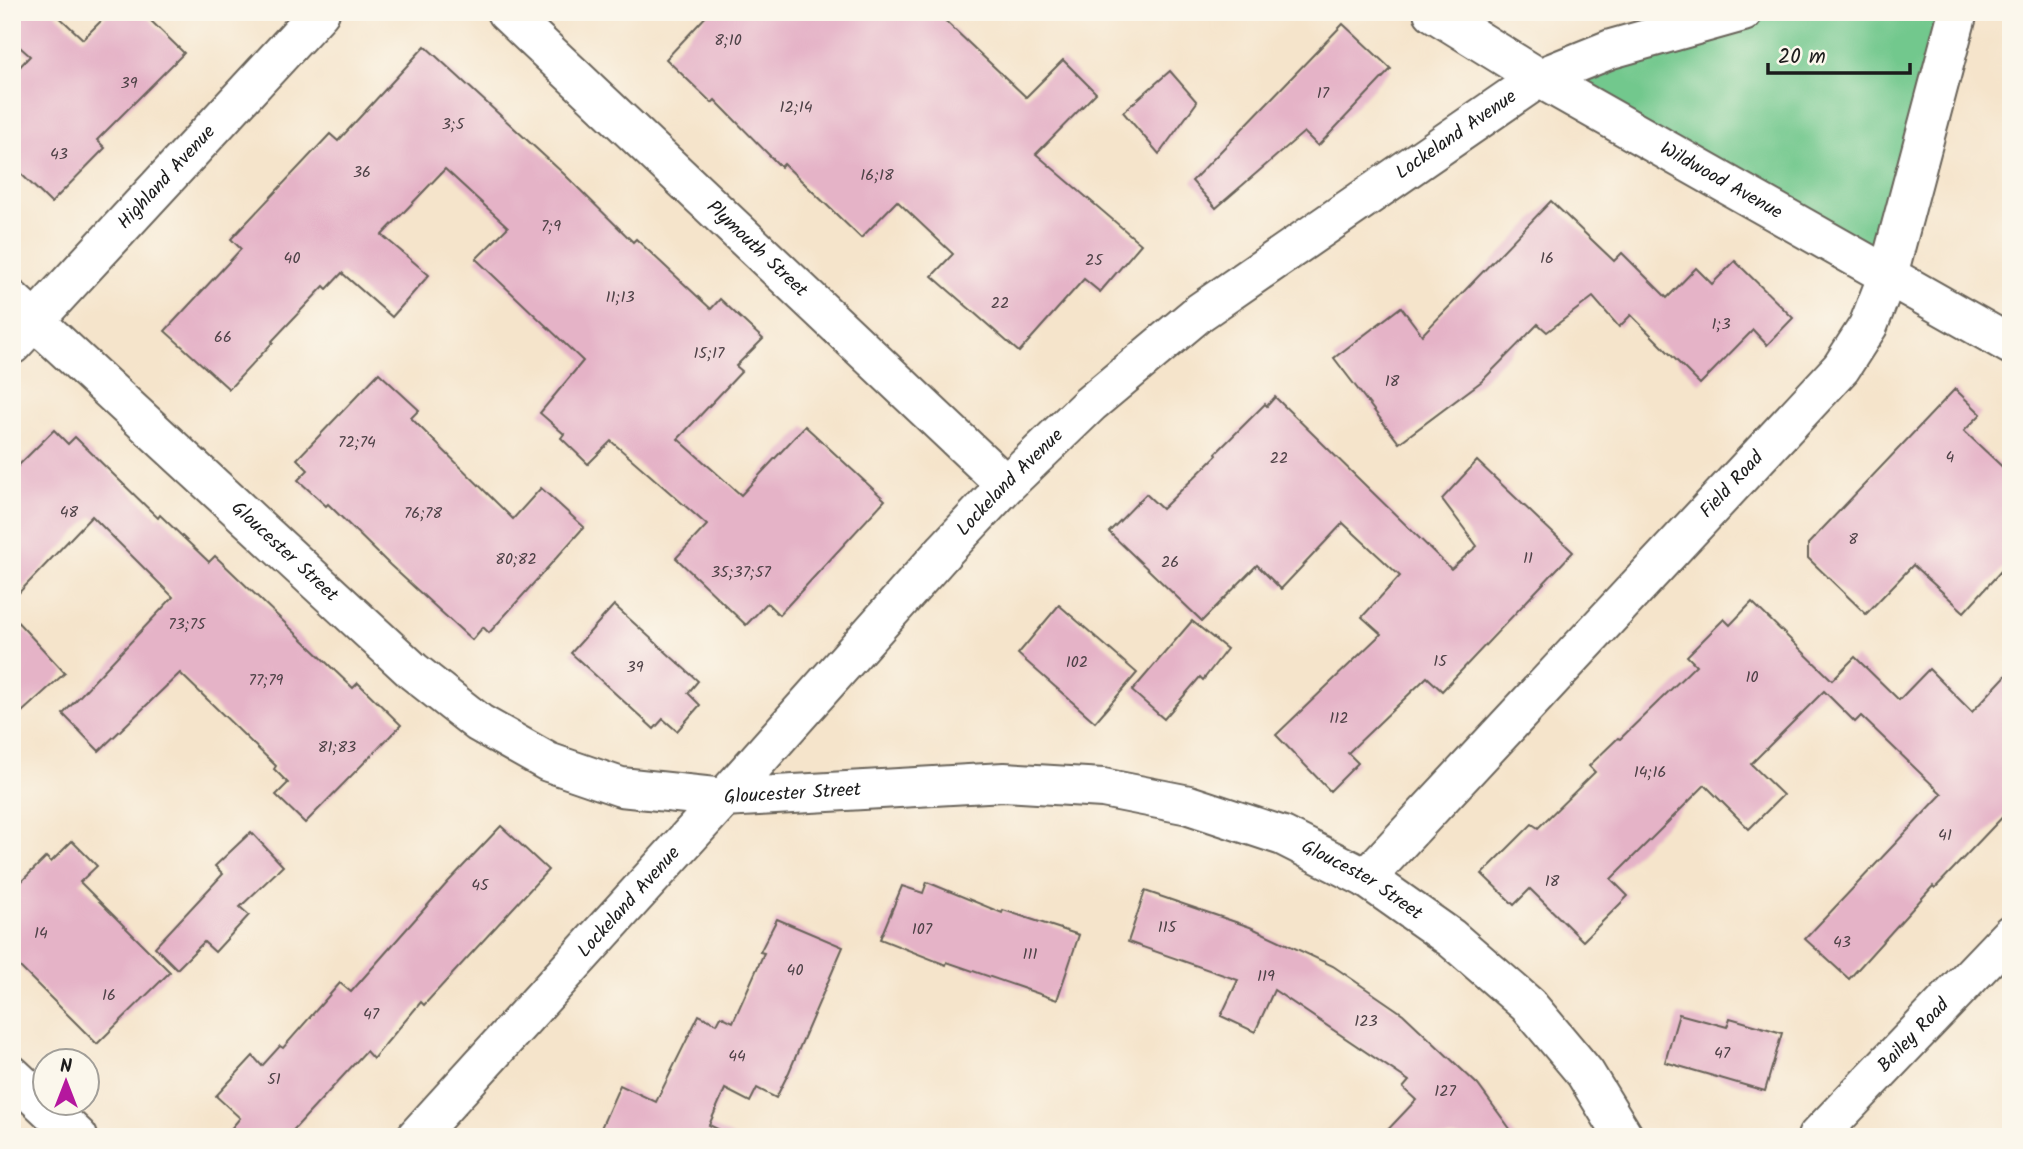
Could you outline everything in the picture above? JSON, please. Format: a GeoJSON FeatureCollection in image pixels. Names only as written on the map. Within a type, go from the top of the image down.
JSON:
{"type":"FeatureCollection","features":[{"type":"Feature","properties":{"kind":"street","name":"Highland Avenue"},"geometry":{"type":"LineString","coordinates":[[19,322],[320,12]]}},
{"type":"Feature","properties":{"kind":"street","name":"Plymouth Street"},"geometry":{"type":"LineString","coordinates":[[506,12],[1006,485]]}},
{"type":"Feature","properties":{"kind":"street","name":"Wildwood Avenue"},"geometry":{"type":"LineString","coordinates":[[1433,12],[1539,78],[2011,345]]}},
{"type":"Feature","properties":{"kind":"street","name":"Lockeland Avenue"},"geometry":{"type":"LineString","coordinates":[[416,1137],[1006,485],[1090,404],[1200,312],[1539,78],[1611,49],[1743,12]]}},
{"type":"Feature","properties":{"kind":"street","name":"Field Road"},"geometry":{"type":"LineString","coordinates":[[1366,878],[1842,368],[1868,326],[1888,275],[1958,12]]}},
{"type":"Feature","properties":{"kind":"street","name":"Gloucester Street"},"geometry":{"type":"LineString","coordinates":[[19,322],[413,671],[480,723],[548,762],[621,787],[724,798],[1004,782],[1103,788],[1189,805],[1283,836],[1366,878],[1451,938],[1528,1004],[1584,1073],[1624,1137]]}},
{"type":"Feature","properties":{"kind":"street","name":"Bailey Road"},"geometry":{"type":"LineString","coordinates":[[1817,1137],[2011,934]]}},
{"type":"Feature","properties":{"kind":"street"},"geometry":{"type":"LineString","coordinates":[[12,1076],[78,1137]]}},
{"type":"Feature","properties":{"kind":"green space"},"geometry":{"type":"Polygon","coordinates":[[[1743,12],[1958,12],[1888,275],[1539,78],[1743,12]]]}},
{"type":"Feature","properties":{"kind":"building"},"geometry":{"type":"Polygon","coordinates":[[[24,12],[54,12],[83,39],[110,12],[142,12],[184,53],[97,140],[105,148],[51,203],[12,165],[12,75],[30,56],[12,40],[12,25],[24,12]]]}},
{"type":"Feature","properties":{"kind":"building"},"geometry":{"type":"Polygon","coordinates":[[[710,12],[936,12],[1026,97],[1063,60],[1096,93],[1036,154],[1141,244],[1100,292],[1084,279],[1019,352],[932,276],[953,254],[897,201],[861,238],[784,164],[781,167],[715,100],[712,103],[666,59],[710,12]]]}},
{"type":"Feature","properties":{"kind":"building"},"geometry":{"type":"Polygon","coordinates":[[[1343,24],[1391,69],[1318,146],[1304,132],[1216,208],[1192,181],[1343,24]]]}},
{"type":"Feature","properties":{"kind":"building"},"geometry":{"type":"Polygon","coordinates":[[[425,46],[564,174],[633,242],[636,239],[711,309],[720,299],[763,339],[736,366],[742,371],[678,439],[741,495],[805,426],[885,500],[779,615],[767,603],[746,625],[676,558],[707,525],[611,441],[588,464],[561,438],[564,434],[540,413],[583,361],[476,259],[508,227],[445,169],[382,235],[429,275],[392,317],[342,273],[327,289],[324,286],[229,389],[165,331],[241,249],[231,239],[330,134],[338,141],[425,46]]]}},
{"type":"Feature","properties":{"kind":"building"},"geometry":{"type":"Polygon","coordinates":[[[1170,71],[1197,102],[1159,154],[1123,112],[1170,71]]]}},
{"type":"Feature","properties":{"kind":"building"},"geometry":{"type":"Polygon","coordinates":[[[1551,201],[1614,261],[1622,253],[1667,298],[1696,268],[1712,284],[1735,261],[1793,318],[1767,345],[1753,330],[1700,384],[1631,315],[1619,327],[1593,297],[1547,332],[1538,324],[1482,381],[1399,443],[1334,358],[1401,307],[1422,335],[1551,201]]]}},
{"type":"Feature","properties":{"kind":"building"},"geometry":{"type":"Polygon","coordinates":[[[379,373],[419,410],[411,418],[513,519],[541,488],[584,527],[489,633],[483,627],[472,640],[328,504],[326,506],[298,480],[308,470],[297,459],[379,373]]]}},
{"type":"Feature","properties":{"kind":"building"},"geometry":{"type":"Polygon","coordinates":[[[1955,389],[1981,414],[1964,431],[2011,475],[2011,560],[1964,612],[1913,565],[1866,614],[1808,558],[1808,544],[1955,389]]]}},
{"type":"Feature","properties":{"kind":"building"},"geometry":{"type":"Polygon","coordinates":[[[1275,397],[1451,569],[1477,546],[1442,499],[1477,461],[1573,552],[1442,691],[1427,677],[1348,753],[1358,763],[1330,791],[1276,735],[1381,634],[1362,617],[1400,576],[1343,523],[1281,589],[1257,565],[1202,621],[1109,532],[1146,494],[1162,509],[1275,397]]]}},
{"type":"Feature","properties":{"kind":"building"},"geometry":{"type":"Polygon","coordinates":[[[54,430],[68,444],[75,437],[158,518],[160,515],[209,562],[215,556],[353,688],[358,683],[401,725],[305,823],[276,795],[288,783],[274,769],[276,766],[180,673],[99,751],[63,714],[173,597],[92,516],[12,600],[12,472],[54,430]]]}},
{"type":"Feature","properties":{"kind":"building"},"geometry":{"type":"Polygon","coordinates":[[[1752,602],[1832,680],[1855,657],[1899,700],[1929,669],[1972,712],[2011,670],[2011,808],[1935,888],[1933,886],[1849,979],[1805,939],[1942,794],[1861,716],[1855,722],[1824,691],[1751,764],[1783,795],[1749,829],[1705,785],[1611,879],[1628,896],[1583,941],[1530,889],[1514,905],[1482,874],[1532,824],[1538,828],[1595,772],[1589,766],[1696,665],[1687,656],[1724,619],[1730,625],[1752,602]]]}},
{"type":"Feature","properties":{"kind":"building"},"geometry":{"type":"Polygon","coordinates":[[[614,605],[698,681],[688,693],[700,705],[677,731],[663,719],[654,729],[571,653],[614,605]]]}},
{"type":"Feature","properties":{"kind":"building"},"geometry":{"type":"Polygon","coordinates":[[[1059,605],[1137,673],[1095,722],[1018,654],[1059,605]]]}},
{"type":"Feature","properties":{"kind":"building"},"geometry":{"type":"Polygon","coordinates":[[[12,616],[65,673],[12,721],[12,616]]]}},
{"type":"Feature","properties":{"kind":"building"},"geometry":{"type":"Polygon","coordinates":[[[1192,621],[1227,649],[1203,680],[1200,677],[1164,719],[1132,691],[1192,621]]]}},
{"type":"Feature","properties":{"kind":"building"},"geometry":{"type":"Polygon","coordinates":[[[501,826],[548,870],[424,1005],[421,1002],[373,1059],[366,1051],[287,1137],[224,1137],[240,1118],[216,1096],[253,1056],[262,1066],[280,1046],[283,1048],[340,983],[351,992],[501,826]]]}},
{"type":"Feature","properties":{"kind":"building"},"geometry":{"type":"Polygon","coordinates":[[[251,832],[283,866],[240,907],[249,915],[215,952],[204,942],[177,969],[155,947],[223,874],[215,866],[251,832]]]}},
{"type":"Feature","properties":{"kind":"building"},"geometry":{"type":"Polygon","coordinates":[[[72,841],[97,866],[80,882],[170,972],[97,1044],[12,959],[12,891],[46,857],[51,862],[72,841]]]}},
{"type":"Feature","properties":{"kind":"building"},"geometry":{"type":"Polygon","coordinates":[[[927,882],[1002,913],[1003,910],[1079,935],[1057,1000],[947,962],[946,965],[880,939],[902,886],[923,893],[927,882]]]}},
{"type":"Feature","properties":{"kind":"building"},"geometry":{"type":"Polygon","coordinates":[[[1145,891],[1250,927],[1333,966],[1403,1014],[1478,1085],[1516,1137],[1381,1137],[1416,1100],[1403,1088],[1409,1081],[1274,990],[1255,1032],[1221,1016],[1238,980],[1128,942],[1145,891]]]}},
{"type":"Feature","properties":{"kind":"building"},"geometry":{"type":"Polygon","coordinates":[[[777,919],[843,947],[776,1098],[757,1088],[750,1102],[725,1089],[709,1125],[735,1137],[597,1137],[620,1085],[656,1102],[699,1015],[717,1024],[721,1016],[733,1022],[764,953],[760,952],[777,919]]]}},
{"type":"Feature","properties":{"kind":"building"},"geometry":{"type":"Polygon","coordinates":[[[1679,1014],[1727,1027],[1730,1018],[1782,1033],[1765,1091],[1665,1062],[1679,1014]]]}}]}
